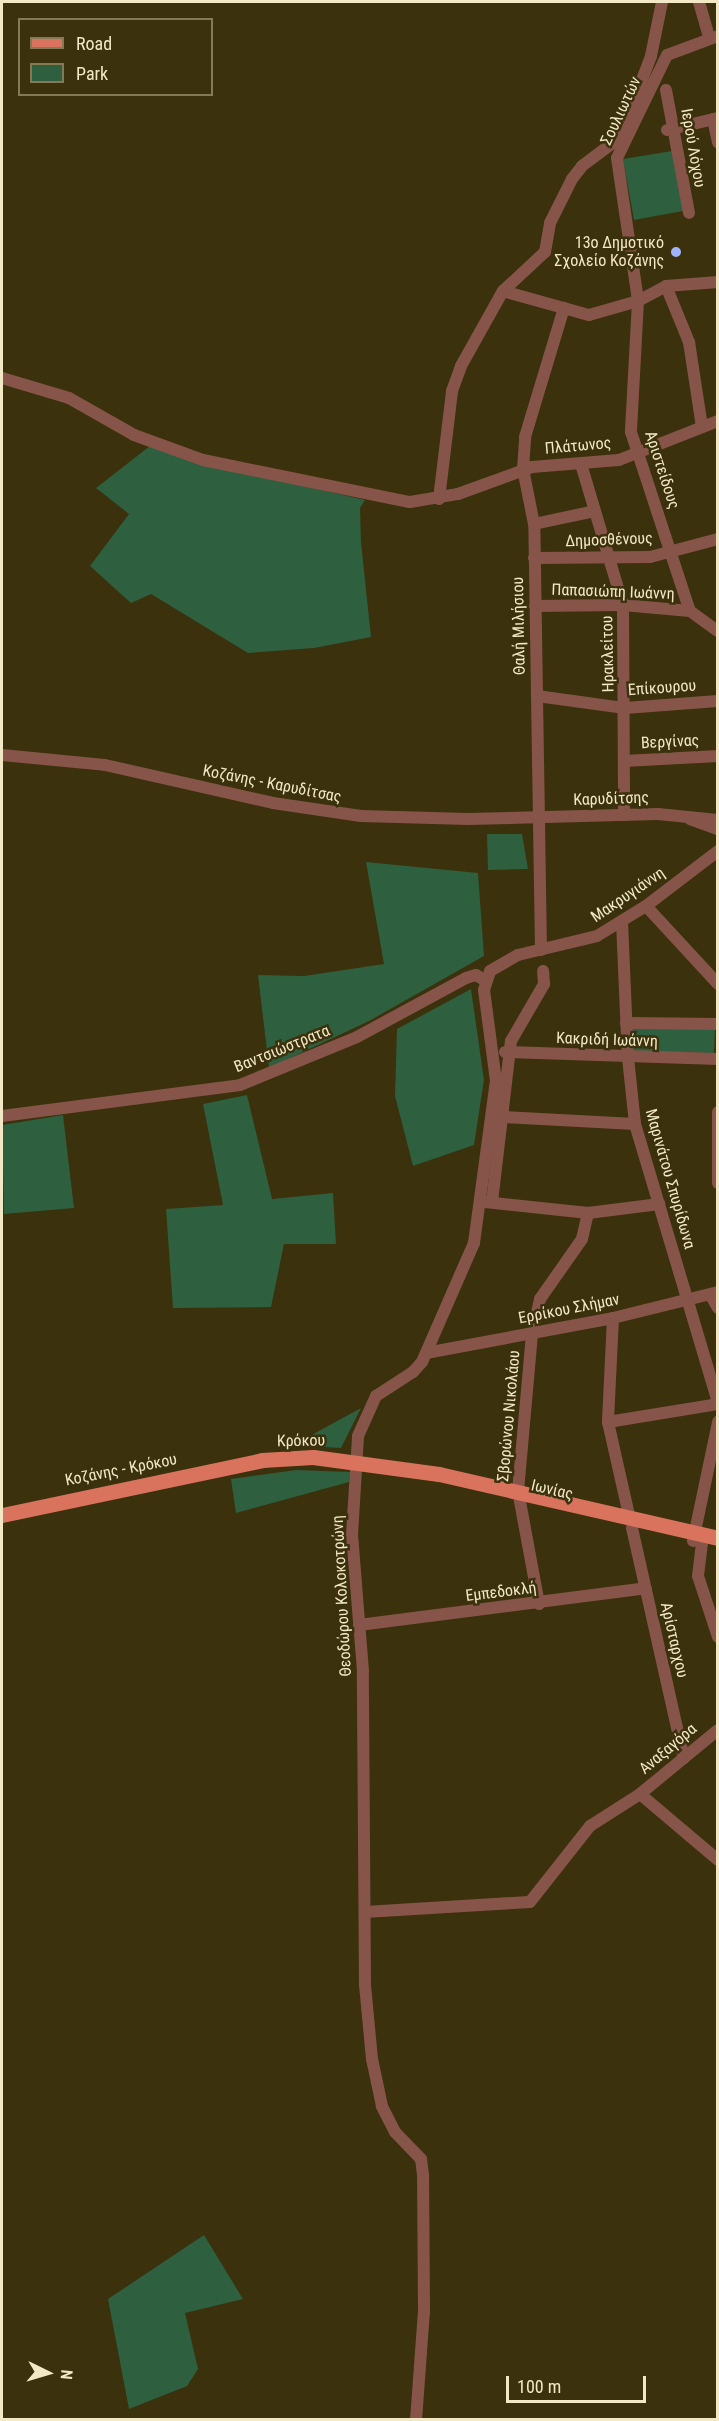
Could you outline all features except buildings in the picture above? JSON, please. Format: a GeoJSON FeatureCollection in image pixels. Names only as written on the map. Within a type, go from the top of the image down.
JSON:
{"type":"FeatureCollection","features":[{"type":"Feature","properties":{"kind":"main road","name":"Κρόκου"},"geometry":{"type":"LineString","coordinates":[[248,1463],[300,1457],[355,1462]]}},
{"type":"Feature","properties":{"kind":"main road","name":"Ιωνίας"},"geometry":{"type":"LineString","coordinates":[[355,1462],[380,1466],[410,1477],[519,1496],[631,1524],[702,1538],[717,1545]]}},
{"type":"Feature","properties":{"kind":"main road","name":"Κοζάνης - Κρόκου"},"geometry":{"type":"LineString","coordinates":[[2,1515],[248,1463]]}},
{"type":"Feature","properties":{"kind":"street"},"geometry":{"type":"LineString","coordinates":[[439,499],[455,381],[503,291],[545,252],[550,223],[572,179],[582,165],[599,155],[611,144],[629,114],[651,56],[662,2]]}},
{"type":"Feature","properties":{"kind":"street"},"geometry":{"type":"LineString","coordinates":[[699,2],[713,36]]}},
{"type":"Feature","properties":{"kind":"street","name":"Σουλιωτών"},"geometry":{"type":"LineString","coordinates":[[638,301],[617,158],[667,55],[713,36]]}},
{"type":"Feature","properties":{"kind":"street","name":"Ιερού Λόχου"},"geometry":{"type":"LineString","coordinates":[[666,90],[670,129],[689,213]]}},
{"type":"Feature","properties":{"kind":"street"},"geometry":{"type":"LineString","coordinates":[[670,129],[715,119],[717,142]]}},
{"type":"Feature","properties":{"kind":"street"},"geometry":{"type":"LineString","coordinates":[[599,155],[617,158]]}},
{"type":"Feature","properties":{"kind":"street"},"geometry":{"type":"LineString","coordinates":[[503,291],[589,315],[638,301],[666,286],[717,284]]}},
{"type":"Feature","properties":{"kind":"street"},"geometry":{"type":"LineString","coordinates":[[666,286],[690,342],[702,427]]}},
{"type":"Feature","properties":{"kind":"street","name":"Αριστείδους"},"geometry":{"type":"LineString","coordinates":[[638,301],[631,432],[690,611]]}},
{"type":"Feature","properties":{"kind":"street","name":"Θαλή Μιλήσιου"},"geometry":{"type":"LineString","coordinates":[[541,950],[534,524],[523,469],[525,437],[564,308]]}},
{"type":"Feature","properties":{"kind":"street","name":"Πλάτωνος"},"geometry":{"type":"LineString","coordinates":[[2,378],[69,398],[134,435],[203,460],[394,500],[439,499],[523,469],[609,462],[717,421]]}},
{"type":"Feature","properties":{"kind":"street","name":"Ηρακλείτου"},"geometry":{"type":"LineString","coordinates":[[581,464],[624,605],[624,815]]}},
{"type":"Feature","properties":{"kind":"street"},"geometry":{"type":"LineString","coordinates":[[534,524],[595,511]]}},
{"type":"Feature","properties":{"kind":"street","name":"Δημοσθένους"},"geometry":{"type":"LineString","coordinates":[[534,558],[609,557],[672,552],[717,539]]}},
{"type":"Feature","properties":{"kind":"street","name":"Παπασιώπη Ιωάννη"},"geometry":{"type":"LineString","coordinates":[[535,606],[624,605],[690,611]]}},
{"type":"Feature","properties":{"kind":"street"},"geometry":{"type":"LineString","coordinates":[[690,611],[717,631]]}},
{"type":"Feature","properties":{"kind":"street","name":"Επίκουρου"},"geometry":{"type":"LineString","coordinates":[[537,696],[625,708],[717,701]]}},
{"type":"Feature","properties":{"kind":"street","name":"Κοζάνης - Καρυδίτσας"},"geometry":{"type":"LineString","coordinates":[[2,755],[105,765],[226,793],[340,814],[539,818]]}},
{"type":"Feature","properties":{"kind":"street","name":"Βεργίνας"},"geometry":{"type":"LineString","coordinates":[[624,761],[717,756]]}},
{"type":"Feature","properties":{"kind":"street","name":"Καρυδίτσης"},"geometry":{"type":"LineString","coordinates":[[539,818],[624,815],[684,816],[717,820]]}},
{"type":"Feature","properties":{"kind":"street","name":"Καρυδίτσης"},"geometry":{"type":"LineString","coordinates":[[684,816],[717,829]]}},
{"type":"Feature","properties":{"kind":"street","name":"Μακρυγιάννη"},"geometry":{"type":"LineString","coordinates":[[694,868],[717,842]]}},
{"type":"Feature","properties":{"kind":"street","name":"Μακρυγιάννη"},"geometry":{"type":"LineString","coordinates":[[541,950],[585,942],[622,922],[717,851]]}},
{"type":"Feature","properties":{"kind":"street"},"geometry":{"type":"LineString","coordinates":[[646,906],[717,984]]}},
{"type":"Feature","properties":{"kind":"street","name":"Μαρινάτου Σπυρίδωνα"},"geometry":{"type":"LineString","coordinates":[[622,922],[628,1059],[635,1124],[717,1404]]}},
{"type":"Feature","properties":{"kind":"street"},"geometry":{"type":"LineString","coordinates":[[486,981],[499,963],[541,950]]}},
{"type":"Feature","properties":{"kind":"street"},"geometry":{"type":"LineString","coordinates":[[543,971],[544,984],[511,1041],[502,1117],[486,1202],[588,1213],[659,1204]]}},
{"type":"Feature","properties":{"kind":"street","name":"Βαντσιώστρατα"},"geometry":{"type":"LineString","coordinates":[[2,1116],[240,1085],[357,1037],[466,978],[476,975],[486,981]]}},
{"type":"Feature","properties":{"kind":"street","name":"Θεοδώρου Κολοκοτρώνη"},"geometry":{"type":"LineString","coordinates":[[416,2420],[424,2287],[421,2159],[395,2132],[378,2094],[367,2011],[364,1690],[352,1535],[355,1462],[358,1436],[376,1396],[413,1372],[426,1353],[471,1253],[486,1202],[496,1081],[495,1052],[486,1009],[486,981]]}},
{"type":"Feature","properties":{"kind":"street"},"geometry":{"type":"LineString","coordinates":[[626,1023],[717,1024]]}},
{"type":"Feature","properties":{"kind":"street","name":"Κακριδή Ιωάννη"},"geometry":{"type":"LineString","coordinates":[[495,1052],[628,1059],[717,1059]]}},
{"type":"Feature","properties":{"kind":"street"},"geometry":{"type":"LineString","coordinates":[[717,1112],[717,1183]]}},
{"type":"Feature","properties":{"kind":"street"},"geometry":{"type":"LineString","coordinates":[[502,1117],[635,1124]]}},
{"type":"Feature","properties":{"kind":"street","name":"Σβορώνου Νικολάου"},"geometry":{"type":"LineString","coordinates":[[539,1604],[519,1496],[532,1334],[540,1299],[582,1239],[588,1213]]}},
{"type":"Feature","properties":{"kind":"street"},"geometry":{"type":"LineString","coordinates":[[714,1294],[717,1308]]}},
{"type":"Feature","properties":{"kind":"street","name":"Ερρίκου Σλήμαν"},"geometry":{"type":"LineString","coordinates":[[426,1353],[614,1318],[714,1294]]}},
{"type":"Feature","properties":{"kind":"street","name":"Αρίσταρχου"},"geometry":{"type":"LineString","coordinates":[[614,1318],[608,1422],[684,1758]]}},
{"type":"Feature","properties":{"kind":"street"},"geometry":{"type":"LineString","coordinates":[[608,1422],[717,1404]]}},
{"type":"Feature","properties":{"kind":"street"},"geometry":{"type":"LineString","coordinates":[[717,1422],[698,1576],[717,1637]]}},
{"type":"Feature","properties":{"kind":"street","name":"Εμπεδοκλή"},"geometry":{"type":"LineString","coordinates":[[359,1625],[539,1604],[646,1588]]}},
{"type":"Feature","properties":{"kind":"street","name":"Αναξαγόρα"},"geometry":{"type":"LineString","coordinates":[[365,1912],[531,1902],[590,1826],[640,1794],[717,1730]]}},
{"type":"Feature","properties":{"kind":"street"},"geometry":{"type":"LineString","coordinates":[[640,1794],[712,1848],[717,1860]]}},
{"type":"Feature","properties":{"kind":"green space"},"geometry":{"type":"Polygon","coordinates":[[[672,151],[683,211],[634,220],[623,159],[672,151]]]}},
{"type":"Feature","properties":{"kind":"green space"},"geometry":{"type":"Polygon","coordinates":[[[150,446],[206,464],[365,500],[360,508],[361,542],[371,637],[314,648],[248,653],[151,594],[131,603],[90,566],[129,514],[96,488],[150,446]]]}},
{"type":"Feature","properties":{"kind":"green space"},"geometry":{"type":"Polygon","coordinates":[[[487,834],[522,834],[528,869],[488,870],[487,834]]]}},
{"type":"Feature","properties":{"kind":"green space"},"geometry":{"type":"Polygon","coordinates":[[[366,862],[478,873],[484,956],[369,1021],[269,1068],[258,975],[304,976],[384,964],[366,862]]]}},
{"type":"Feature","properties":{"kind":"green space"},"geometry":{"type":"Polygon","coordinates":[[[471,989],[484,1080],[474,1145],[413,1166],[395,1096],[397,1029],[471,989]]]}},
{"type":"Feature","properties":{"kind":"green space"},"geometry":{"type":"Polygon","coordinates":[[[632,1026],[715,1027],[714,1053],[632,1052],[632,1026]]]}},
{"type":"Feature","properties":{"kind":"green space"},"geometry":{"type":"Polygon","coordinates":[[[247,1095],[272,1199],[333,1193],[336,1244],[284,1244],[271,1307],[173,1308],[166,1209],[223,1205],[203,1104],[247,1095]]]}},
{"type":"Feature","properties":{"kind":"green space"},"geometry":{"type":"Polygon","coordinates":[[[63,1115],[74,1208],[4,1214],[2,1125],[63,1115]]]}},
{"type":"Feature","properties":{"kind":"green space"},"geometry":{"type":"Polygon","coordinates":[[[361,1408],[341,1448],[293,1445],[317,1432],[361,1408]]]}},
{"type":"Feature","properties":{"kind":"green space"},"geometry":{"type":"Polygon","coordinates":[[[296,1470],[350,1472],[349,1482],[236,1513],[231,1479],[296,1470]]]}},
{"type":"Feature","properties":{"kind":"green space"},"geometry":{"type":"Polygon","coordinates":[[[204,2235],[243,2299],[185,2313],[198,2369],[187,2386],[129,2409],[108,2299],[204,2235]]]}},
{"type":"Feature","properties":{"kind":"place","name":"13ο Δημοτικό Σχολείο Κοζάνης"},"geometry":{"type":"Point","coordinates":[676,252]}}]}
